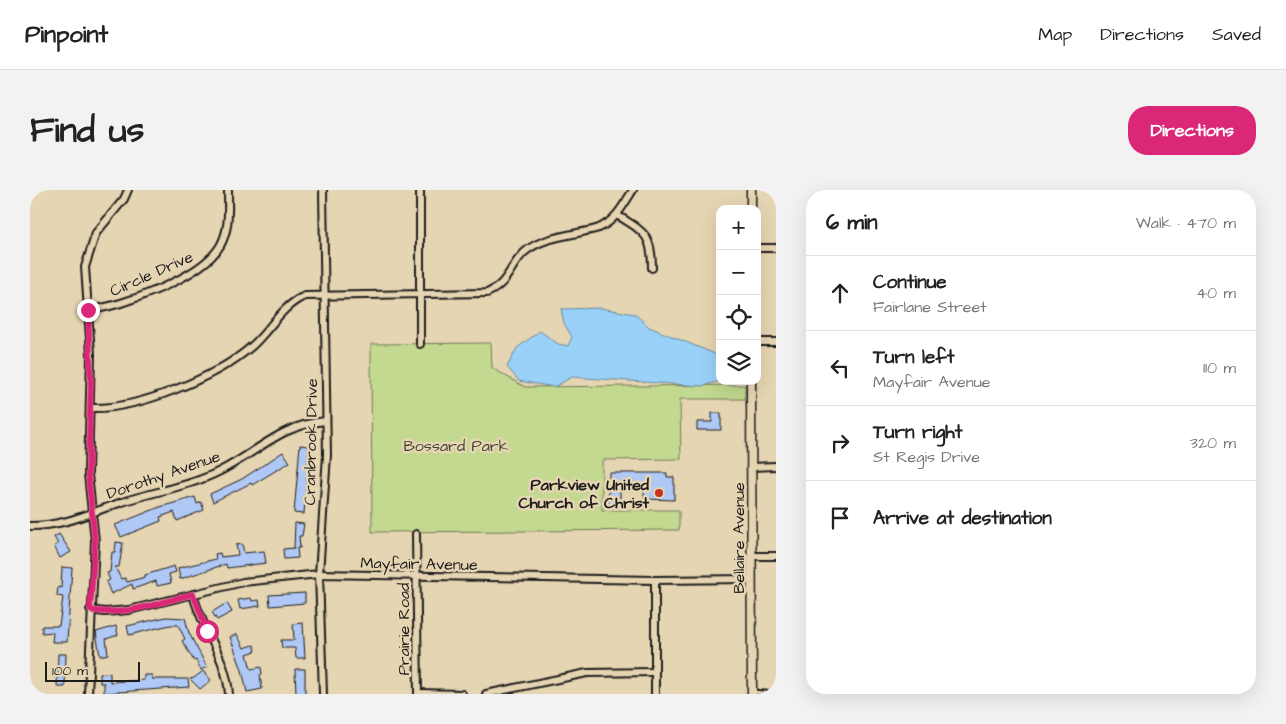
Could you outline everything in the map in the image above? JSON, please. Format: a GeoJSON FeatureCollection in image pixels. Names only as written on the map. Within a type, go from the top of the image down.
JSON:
{"type":"FeatureCollection","features":[{"type":"Feature","properties":{"kind":"street"},"geometry":{"type":"LineString","coordinates":[[88,694],[90,610],[95,541],[88,474],[91,354],[85,267],[90,244],[102,223],[119,205],[128,190]]}},
{"type":"Feature","properties":{"kind":"street","name":"Circle Drive"},"geometry":{"type":"LineString","coordinates":[[88,310],[115,306],[131,300],[207,263],[224,238],[228,218],[228,190]]}},
{"type":"Feature","properties":{"kind":"street","name":"Cranbrook Drive"},"geometry":{"type":"LineString","coordinates":[[323,190],[326,479],[319,574],[323,694]]}},
{"type":"Feature","properties":{"kind":"street"},"geometry":{"type":"LineString","coordinates":[[420,190],[420,344]]}},
{"type":"Feature","properties":{"kind":"street"},"geometry":{"type":"LineString","coordinates":[[90,408],[128,405],[213,373],[253,345],[291,303],[305,296],[420,296],[487,293],[502,284],[519,258],[532,247],[599,228],[617,215],[633,190]]}},
{"type":"Feature","properties":{"kind":"street"},"geometry":{"type":"LineString","coordinates":[[751,190],[751,205]]}},
{"type":"Feature","properties":{"kind":"street"},"geometry":{"type":"LineString","coordinates":[[617,215],[648,237],[652,248],[652,268]]}},
{"type":"Feature","properties":{"kind":"street"},"geometry":{"type":"LineString","coordinates":[[761,248],[776,248]]}},
{"type":"Feature","properties":{"kind":"street"},"geometry":{"type":"LineString","coordinates":[[761,342],[776,342]]}},
{"type":"Feature","properties":{"kind":"street","name":"Bellaire Avenue"},"geometry":{"type":"LineString","coordinates":[[751,385],[752,693]]}},
{"type":"Feature","properties":{"kind":"street","name":"Dorothy Avenue"},"geometry":{"type":"LineString","coordinates":[[30,526],[62,524],[125,501],[206,477],[234,463],[290,428],[310,422],[326,421]]}},
{"type":"Feature","properties":{"kind":"street"},"geometry":{"type":"LineString","coordinates":[[752,467],[776,466]]}},
{"type":"Feature","properties":{"kind":"street","name":"Prairie Road"},"geometry":{"type":"LineString","coordinates":[[416,534],[418,693]]}},
{"type":"Feature","properties":{"kind":"street"},"geometry":{"type":"LineString","coordinates":[[752,556],[776,556]]}},
{"type":"Feature","properties":{"kind":"street","name":"Mayfair Avenue"},"geometry":{"type":"LineString","coordinates":[[90,610],[123,611],[243,582],[319,574],[655,580],[752,579]]}},
{"type":"Feature","properties":{"kind":"street"},"geometry":{"type":"LineString","coordinates":[[655,580],[655,694]]}},
{"type":"Feature","properties":{"kind":"street"},"geometry":{"type":"LineString","coordinates":[[193,594],[200,617],[221,656],[226,670],[229,694]]}},
{"type":"Feature","properties":{"kind":"street"},"geometry":{"type":"LineString","coordinates":[[486,694],[587,672],[654,672]]}},
{"type":"Feature","properties":{"kind":"street"},"geometry":{"type":"LineString","coordinates":[[418,693],[462,694]]}},
{"type":"Feature","properties":{"kind":"lane"},"geometry":{"type":"LineString","coordinates":[[752,693],[776,694]]}},
{"type":"Feature","properties":{"kind":"green space","name":"Bossard Park"},"geometry":{"type":"Polygon","coordinates":[[[491,343],[492,368],[525,387],[745,385],[745,399],[680,399],[681,459],[602,460],[602,510],[679,510],[679,530],[372,532],[371,344],[491,343]]]}},
{"type":"Feature","properties":{"kind":"water"},"geometry":{"type":"Polygon","coordinates":[[[600,308],[635,314],[649,327],[715,354],[716,382],[702,386],[572,377],[554,387],[519,381],[507,367],[517,348],[540,331],[558,344],[568,346],[572,337],[564,323],[561,309],[600,308]]]}},
{"type":"Feature","properties":{"kind":"building"},"geometry":{"type":"Polygon","coordinates":[[[712,413],[721,413],[721,430],[697,430],[697,422],[712,422],[712,413]]]}},
{"type":"Feature","properties":{"kind":"building"},"geometry":{"type":"Polygon","coordinates":[[[300,445],[309,446],[304,514],[294,513],[300,445]]]}},
{"type":"Feature","properties":{"kind":"building"},"geometry":{"type":"Polygon","coordinates":[[[283,452],[290,462],[252,485],[251,483],[213,502],[210,494],[242,479],[283,452]]]}},
{"type":"Feature","properties":{"kind":"building","name":"Parkview United Church of Christ"},"geometry":{"type":"Polygon","coordinates":[[[609,473],[667,473],[667,477],[674,477],[674,500],[644,499],[644,487],[620,487],[620,506],[608,506],[609,473]]]}},
{"type":"Feature","properties":{"kind":"building"},"geometry":{"type":"Polygon","coordinates":[[[195,497],[197,504],[201,502],[204,510],[177,521],[174,512],[160,517],[161,521],[121,537],[115,525],[160,507],[195,497]]]}},
{"type":"Feature","properties":{"kind":"building"},"geometry":{"type":"Polygon","coordinates":[[[295,523],[304,524],[302,536],[299,536],[300,548],[297,548],[298,558],[284,559],[283,549],[294,548],[295,523]]]}},
{"type":"Feature","properties":{"kind":"building"},"geometry":{"type":"Polygon","coordinates":[[[59,534],[71,552],[60,558],[54,546],[58,544],[54,537],[59,534]]]}},
{"type":"Feature","properties":{"kind":"building"},"geometry":{"type":"Polygon","coordinates":[[[116,542],[123,543],[119,567],[115,567],[121,579],[125,578],[127,582],[174,566],[176,572],[169,574],[171,583],[157,586],[156,581],[133,589],[132,584],[111,594],[106,582],[110,580],[107,573],[110,572],[112,552],[115,552],[116,542]]]}},
{"type":"Feature","properties":{"kind":"building"},"geometry":{"type":"Polygon","coordinates":[[[242,544],[244,553],[264,551],[266,563],[227,568],[226,564],[180,579],[178,568],[216,559],[215,554],[220,553],[221,557],[238,555],[236,545],[242,544]]]}},
{"type":"Feature","properties":{"kind":"building"},"geometry":{"type":"Polygon","coordinates":[[[62,567],[72,568],[67,642],[52,642],[53,632],[42,633],[42,626],[59,626],[63,597],[57,596],[58,587],[61,588],[62,567]]]}},
{"type":"Feature","properties":{"kind":"building"},"geometry":{"type":"Polygon","coordinates":[[[305,593],[305,603],[270,606],[269,595],[305,593]]]}},
{"type":"Feature","properties":{"kind":"building"},"geometry":{"type":"Polygon","coordinates":[[[251,598],[252,601],[259,600],[260,606],[240,609],[238,600],[251,598]]]}},
{"type":"Feature","properties":{"kind":"building"},"geometry":{"type":"Polygon","coordinates":[[[227,603],[232,612],[217,620],[212,612],[227,603]]]}},
{"type":"Feature","properties":{"kind":"building"},"geometry":{"type":"Polygon","coordinates":[[[166,617],[185,618],[189,633],[207,667],[201,670],[196,660],[194,661],[182,641],[185,639],[178,625],[170,625],[129,635],[127,626],[166,617]]]}},
{"type":"Feature","properties":{"kind":"building"},"geometry":{"type":"Polygon","coordinates":[[[303,623],[305,658],[296,658],[295,648],[282,648],[281,640],[294,640],[293,624],[303,623]]]}},
{"type":"Feature","properties":{"kind":"building"},"geometry":{"type":"Polygon","coordinates":[[[116,626],[118,635],[106,639],[108,654],[100,656],[96,632],[116,626]]]}},
{"type":"Feature","properties":{"kind":"building"},"geometry":{"type":"Polygon","coordinates":[[[237,634],[244,648],[254,645],[256,651],[247,654],[251,669],[261,667],[262,689],[247,692],[242,670],[230,637],[237,634]]]}},
{"type":"Feature","properties":{"kind":"building"},"geometry":{"type":"Polygon","coordinates":[[[58,654],[66,654],[65,687],[57,687],[58,654]]]}},
{"type":"Feature","properties":{"kind":"building"},"geometry":{"type":"Polygon","coordinates":[[[295,669],[305,669],[305,694],[296,694],[295,669]]]}},
{"type":"Feature","properties":{"kind":"building"},"geometry":{"type":"Polygon","coordinates":[[[203,671],[211,680],[200,689],[190,679],[203,671]]]}},
{"type":"Feature","properties":{"kind":"building"},"geometry":{"type":"Polygon","coordinates":[[[110,673],[110,682],[144,680],[144,675],[152,675],[152,679],[188,679],[189,687],[104,693],[104,683],[100,683],[100,674],[110,673]]]}},
{"type":"Feature","properties":{"kind":"place","name":"Parkview United Church of Christ"},"geometry":{"type":"Point","coordinates":[659,493]}},
{"type":"Feature","properties":{"kind":"route"},"geometry":{"type":"LineString","coordinates":[[88,310],[91,382],[88,474],[95,541],[90,610],[117,612],[193,594],[200,617],[207,631]]}}]}
